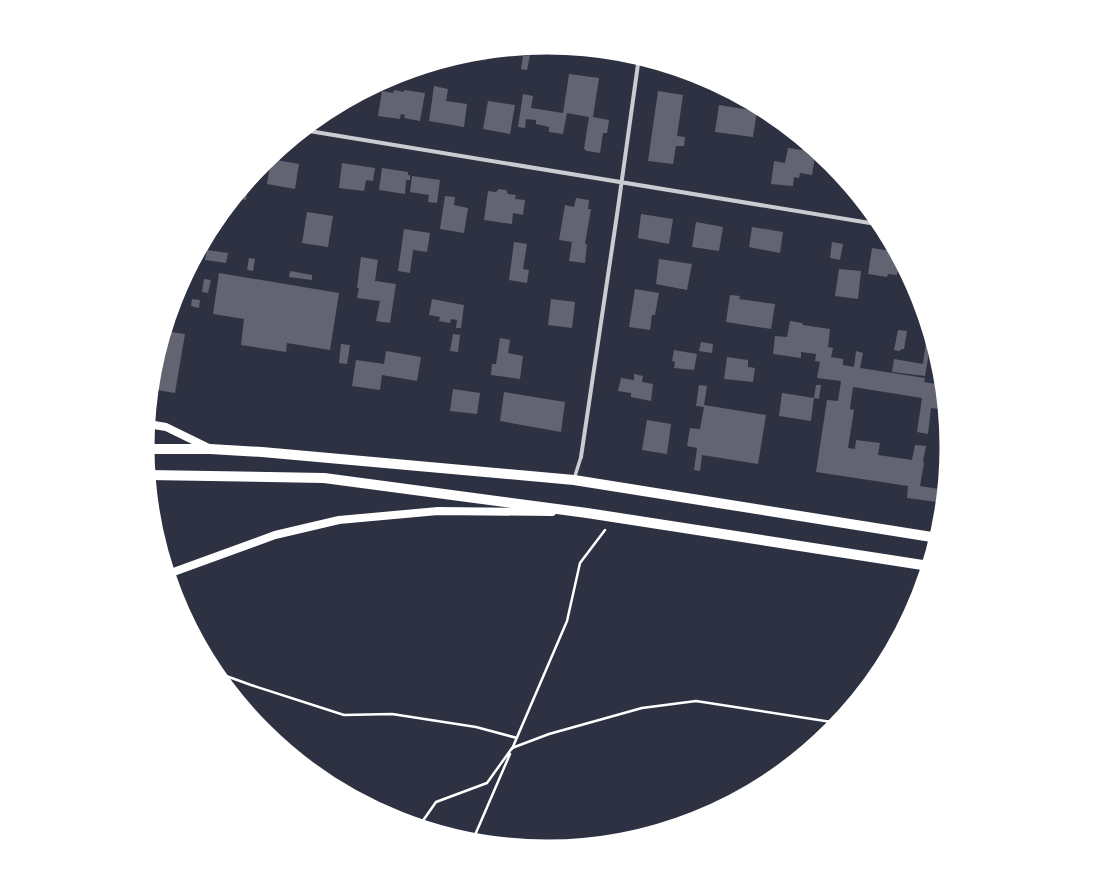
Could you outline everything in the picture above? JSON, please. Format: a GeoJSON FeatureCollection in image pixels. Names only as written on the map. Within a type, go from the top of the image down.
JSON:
{"type":"FeatureCollection","features":[{"type":"Feature","properties":{"kind":"main road"},"geometry":{"type":"LineString","coordinates":[[153,425],[166,427],[210,449]]}},
{"type":"Feature","properties":{"kind":"main road"},"geometry":{"type":"LineString","coordinates":[[152,449],[210,449],[262,452],[574,480],[932,537]]}},
{"type":"Feature","properties":{"kind":"main road"},"geometry":{"type":"LineString","coordinates":[[153,475],[324,478],[587,513],[924,565]]}},
{"type":"Feature","properties":{"kind":"main road"},"geometry":{"type":"LineString","coordinates":[[173,572],[275,535],[339,520],[438,511],[587,513]]}},
{"type":"Feature","properties":{"kind":"street"},"geometry":{"type":"LineString","coordinates":[[574,480],[581,457],[622,183],[638,63]]}},
{"type":"Feature","properties":{"kind":"street"},"geometry":{"type":"LineString","coordinates":[[311,131],[873,224]]}},
{"type":"Feature","properties":{"kind":"path"},"geometry":{"type":"LineString","coordinates":[[475,835],[567,622],[580,563],[615,518]]}},
{"type":"Feature","properties":{"kind":"path"},"geometry":{"type":"LineString","coordinates":[[226,676],[344,715],[392,714],[476,727],[517,738]]}},
{"type":"Feature","properties":{"kind":"path"},"geometry":{"type":"LineString","coordinates":[[422,821],[436,802],[487,782],[512,748],[549,734],[642,708],[696,701],[831,722]]}},
{"type":"Feature","properties":{"kind":"building"},"geometry":{"type":"Polygon","coordinates":[[[530,55],[527,70],[521,69],[523,56],[530,55]]]}},
{"type":"Feature","properties":{"kind":"building"},"geometry":{"type":"Polygon","coordinates":[[[486,57],[487,60],[474,61],[473,59],[486,57]]]}},
{"type":"Feature","properties":{"kind":"building"},"geometry":{"type":"Polygon","coordinates":[[[569,74],[599,78],[593,117],[609,120],[607,133],[603,133],[600,153],[587,151],[584,149],[589,117],[567,113],[563,134],[549,132],[549,127],[536,124],[536,120],[526,119],[525,128],[518,127],[523,94],[533,96],[531,108],[563,113],[569,74]]]}},
{"type":"Feature","properties":{"kind":"building"},"geometry":{"type":"Polygon","coordinates":[[[434,86],[448,89],[446,101],[467,104],[464,127],[429,121],[434,86]]]}},
{"type":"Feature","properties":{"kind":"building"},"geometry":{"type":"Polygon","coordinates":[[[394,90],[425,93],[420,121],[404,118],[405,115],[401,114],[400,119],[378,116],[382,91],[393,93],[394,90]]]}},
{"type":"Feature","properties":{"kind":"building"},"geometry":{"type":"Polygon","coordinates":[[[658,91],[683,95],[677,136],[685,137],[684,146],[676,146],[673,164],[648,161],[658,91]]]}},
{"type":"Feature","properties":{"kind":"building"},"geometry":{"type":"Polygon","coordinates":[[[488,101],[515,105],[510,134],[483,129],[488,101]]]}},
{"type":"Feature","properties":{"kind":"building"},"geometry":{"type":"Polygon","coordinates":[[[719,105],[754,110],[757,112],[753,137],[715,132],[719,105]]]}},
{"type":"Feature","properties":{"kind":"building"},"geometry":{"type":"Polygon","coordinates":[[[803,146],[815,157],[812,175],[800,173],[799,178],[794,177],[793,186],[771,184],[774,161],[785,163],[788,148],[802,150],[803,146]]]}},
{"type":"Feature","properties":{"kind":"building"},"geometry":{"type":"Polygon","coordinates":[[[276,160],[299,164],[295,189],[267,184],[270,166],[276,160]]]}},
{"type":"Feature","properties":{"kind":"building"},"geometry":{"type":"Polygon","coordinates":[[[342,163],[375,168],[373,181],[366,180],[364,191],[339,188],[342,163]]]}},
{"type":"Feature","properties":{"kind":"building"},"geometry":{"type":"Polygon","coordinates":[[[382,168],[408,172],[408,175],[410,175],[410,180],[406,180],[405,194],[379,190],[382,168]]]}},
{"type":"Feature","properties":{"kind":"building"},"geometry":{"type":"Polygon","coordinates":[[[412,176],[440,180],[437,203],[428,202],[429,195],[410,192],[412,176]]]}},
{"type":"Feature","properties":{"kind":"building"},"geometry":{"type":"Polygon","coordinates":[[[499,189],[506,190],[508,194],[516,195],[515,199],[525,200],[523,215],[513,213],[512,224],[484,220],[488,191],[496,192],[499,189]]]}},
{"type":"Feature","properties":{"kind":"building"},"geometry":{"type":"Polygon","coordinates":[[[247,191],[246,200],[241,199],[247,191]]]}},
{"type":"Feature","properties":{"kind":"building"},"geometry":{"type":"Polygon","coordinates":[[[445,196],[455,197],[454,205],[468,208],[464,233],[440,229],[445,196]]]}},
{"type":"Feature","properties":{"kind":"building"},"geometry":{"type":"Polygon","coordinates":[[[576,198],[589,200],[588,209],[591,209],[585,244],[587,244],[585,263],[569,261],[572,242],[559,240],[565,205],[574,207],[576,198]]]}},
{"type":"Feature","properties":{"kind":"building"},"geometry":{"type":"Polygon","coordinates":[[[307,212],[333,216],[328,247],[302,243],[307,212]]]}},
{"type":"Feature","properties":{"kind":"building"},"geometry":{"type":"Polygon","coordinates":[[[641,214],[673,219],[669,244],[638,238],[641,214]]]}},
{"type":"Feature","properties":{"kind":"building"},"geometry":{"type":"Polygon","coordinates":[[[696,222],[723,227],[719,251],[692,247],[696,222]]]}},
{"type":"Feature","properties":{"kind":"building"},"geometry":{"type":"Polygon","coordinates":[[[752,227],[783,232],[780,253],[749,247],[752,227]]]}},
{"type":"Feature","properties":{"kind":"building"},"geometry":{"type":"Polygon","coordinates":[[[404,229],[430,233],[427,252],[413,250],[410,273],[398,271],[404,229]]]}},
{"type":"Feature","properties":{"kind":"building"},"geometry":{"type":"Polygon","coordinates":[[[514,242],[527,244],[523,269],[529,270],[527,283],[509,280],[514,242]]]}},
{"type":"Feature","properties":{"kind":"building"},"geometry":{"type":"Polygon","coordinates":[[[832,242],[843,244],[840,260],[830,258],[832,242]]]}},
{"type":"Feature","properties":{"kind":"building"},"geometry":{"type":"Polygon","coordinates":[[[872,248],[890,251],[891,256],[893,256],[899,266],[897,275],[888,274],[887,277],[868,274],[872,248]]]}},
{"type":"Feature","properties":{"kind":"building"},"geometry":{"type":"Polygon","coordinates":[[[207,250],[228,253],[226,263],[205,260],[207,250]]]}},
{"type":"Feature","properties":{"kind":"building"},"geometry":{"type":"Polygon","coordinates":[[[361,257],[378,260],[375,281],[396,284],[390,323],[376,321],[380,301],[357,298],[361,257]]]}},
{"type":"Feature","properties":{"kind":"building"},"geometry":{"type":"Polygon","coordinates":[[[249,258],[255,259],[253,271],[247,270],[249,258]]]}},
{"type":"Feature","properties":{"kind":"building"},"geometry":{"type":"Polygon","coordinates":[[[659,259],[692,264],[687,290],[656,284],[659,259]]]}},
{"type":"Feature","properties":{"kind":"building"},"geometry":{"type":"Polygon","coordinates":[[[839,269],[861,271],[858,299],[835,296],[839,269]]]}},
{"type":"Feature","properties":{"kind":"building"},"geometry":{"type":"Polygon","coordinates":[[[290,271],[312,275],[312,280],[289,277],[290,271]]]}},
{"type":"Feature","properties":{"kind":"building"},"geometry":{"type":"Polygon","coordinates":[[[219,273],[339,293],[330,350],[287,343],[286,352],[241,345],[244,319],[213,314],[219,273]]]}},
{"type":"Feature","properties":{"kind":"building"},"geometry":{"type":"Polygon","coordinates":[[[204,279],[211,280],[208,293],[202,292],[204,279]]]}},
{"type":"Feature","properties":{"kind":"building"},"geometry":{"type":"Polygon","coordinates":[[[635,289],[659,293],[655,315],[652,315],[650,330],[629,327],[635,289]]]}},
{"type":"Feature","properties":{"kind":"building"},"geometry":{"type":"Polygon","coordinates":[[[730,295],[740,296],[739,299],[775,304],[771,329],[726,322],[730,295]]]}},
{"type":"Feature","properties":{"kind":"building"},"geometry":{"type":"Polygon","coordinates":[[[192,299],[200,300],[199,308],[191,306],[192,299]]]}},
{"type":"Feature","properties":{"kind":"building"},"geometry":{"type":"Polygon","coordinates":[[[432,299],[464,305],[461,328],[456,328],[457,320],[451,319],[450,323],[439,321],[440,317],[429,315],[432,299]]]}},
{"type":"Feature","properties":{"kind":"building"},"geometry":{"type":"Polygon","coordinates":[[[551,299],[575,302],[572,328],[548,325],[551,299]]]}},
{"type":"Feature","properties":{"kind":"building"},"geometry":{"type":"Polygon","coordinates":[[[790,321],[802,323],[803,325],[830,329],[828,347],[833,348],[831,357],[843,359],[843,365],[854,367],[856,351],[863,353],[860,368],[925,378],[924,382],[937,384],[941,409],[931,408],[928,434],[917,432],[922,398],[853,387],[850,409],[854,410],[848,448],[855,449],[856,440],[880,443],[878,455],[912,460],[915,445],[926,446],[920,486],[939,489],[937,502],[907,498],[908,486],[816,472],[827,400],[838,401],[841,381],[817,378],[820,362],[815,361],[816,354],[801,352],[801,358],[773,354],[775,336],[787,337],[790,321]]]}},
{"type":"Feature","properties":{"kind":"building"},"geometry":{"type":"Polygon","coordinates":[[[898,330],[907,331],[904,349],[901,349],[900,351],[894,350],[898,330]]]}},
{"type":"Feature","properties":{"kind":"building"},"geometry":{"type":"Polygon","coordinates":[[[170,332],[185,334],[175,393],[157,390],[160,370],[170,332]]]}},
{"type":"Feature","properties":{"kind":"building"},"geometry":{"type":"Polygon","coordinates":[[[453,334],[460,335],[458,352],[450,351],[453,334]]]}},
{"type":"Feature","properties":{"kind":"building"},"geometry":{"type":"Polygon","coordinates":[[[500,338],[510,340],[508,353],[523,356],[520,379],[491,375],[492,364],[496,364],[500,338]]]}},
{"type":"Feature","properties":{"kind":"building"},"geometry":{"type":"Polygon","coordinates":[[[926,341],[928,341],[930,348],[925,376],[892,372],[894,359],[923,364],[926,341]]]}},
{"type":"Feature","properties":{"kind":"building"},"geometry":{"type":"Polygon","coordinates":[[[701,342],[713,344],[712,353],[699,351],[701,342]]]}},
{"type":"Feature","properties":{"kind":"building"},"geometry":{"type":"Polygon","coordinates":[[[341,344],[350,345],[347,364],[339,363],[341,344]]]}},
{"type":"Feature","properties":{"kind":"building"},"geometry":{"type":"Polygon","coordinates":[[[674,350],[697,354],[694,370],[674,368],[675,362],[672,361],[674,350]]]}},
{"type":"Feature","properties":{"kind":"building"},"geometry":{"type":"Polygon","coordinates":[[[386,351],[421,357],[417,381],[382,375],[380,390],[352,386],[356,360],[384,364],[386,351]]]}},
{"type":"Feature","properties":{"kind":"building"},"geometry":{"type":"Polygon","coordinates":[[[727,357],[748,360],[748,367],[755,368],[753,382],[724,379],[727,357]]]}},
{"type":"Feature","properties":{"kind":"building"},"geometry":{"type":"Polygon","coordinates":[[[634,374],[643,376],[642,382],[653,384],[651,401],[631,397],[631,393],[618,391],[621,378],[634,380],[634,374]]]}},
{"type":"Feature","properties":{"kind":"building"},"geometry":{"type":"Polygon","coordinates":[[[699,385],[707,386],[704,405],[766,415],[758,464],[702,455],[700,471],[694,470],[697,448],[687,446],[690,428],[700,429],[704,407],[696,406],[699,385]]]}},
{"type":"Feature","properties":{"kind":"building"},"geometry":{"type":"Polygon","coordinates":[[[816,385],[821,385],[819,399],[814,398],[816,385]]]}},
{"type":"Feature","properties":{"kind":"building"},"geometry":{"type":"Polygon","coordinates":[[[453,389],[480,393],[477,414],[450,411],[453,389]]]}},
{"type":"Feature","properties":{"kind":"building"},"geometry":{"type":"Polygon","coordinates":[[[504,392],[565,402],[561,432],[500,421],[504,392]]]}},
{"type":"Feature","properties":{"kind":"building"},"geometry":{"type":"Polygon","coordinates":[[[782,393],[814,398],[811,421],[779,416],[782,393]]]}},
{"type":"Feature","properties":{"kind":"building"},"geometry":{"type":"Polygon","coordinates":[[[647,420],[671,424],[667,454],[642,450],[647,420]]]}}]}
